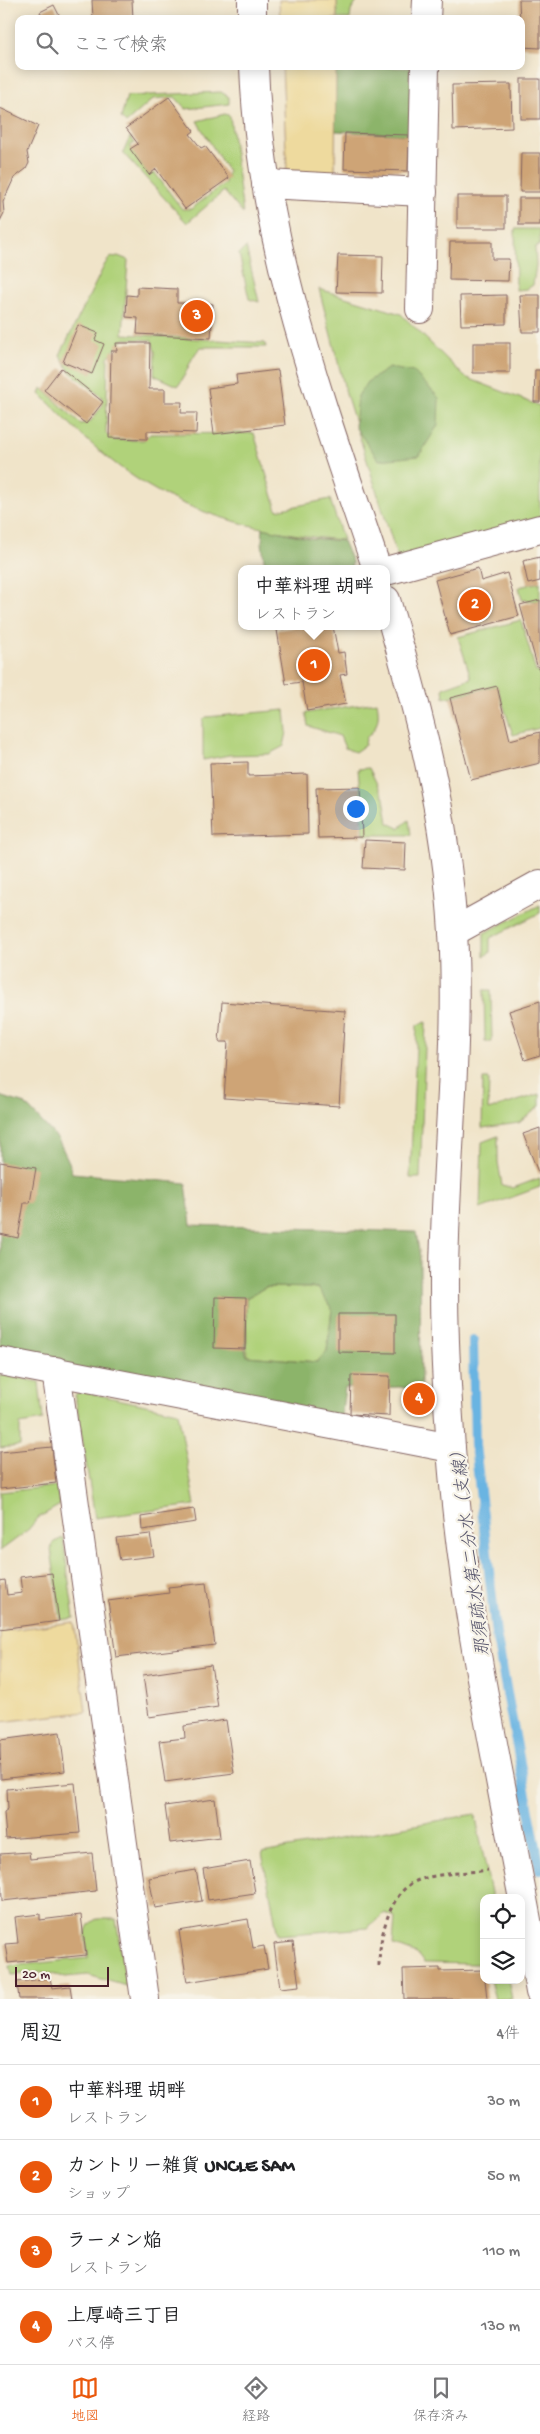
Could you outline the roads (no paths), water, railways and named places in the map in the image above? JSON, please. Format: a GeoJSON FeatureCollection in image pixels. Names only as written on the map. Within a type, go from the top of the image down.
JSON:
{"type":"FeatureCollection","features":[{"type":"Feature","properties":{"kind":"street"},"geometry":{"type":"LineString","coordinates":[[252,0],[252,15]]}},
{"type":"Feature","properties":{"kind":"street"},"geometry":{"type":"LineString","coordinates":[[426,15],[427,0]]}},
{"type":"Feature","properties":{"kind":"street"},"geometry":{"type":"LineString","coordinates":[[254,70],[255,97],[270,212],[289,294],[314,382],[376,565]]}},
{"type":"Feature","properties":{"kind":"street"},"geometry":{"type":"LineString","coordinates":[[420,308],[425,70]]}},
{"type":"Feature","properties":{"kind":"street"},"geometry":{"type":"LineString","coordinates":[[266,184],[423,192]]}},
{"type":"Feature","properties":{"kind":"street"},"geometry":{"type":"LineString","coordinates":[[390,569],[540,528]]}},
{"type":"Feature","properties":{"kind":"street"},"geometry":{"type":"LineString","coordinates":[[390,614],[417,705],[437,794],[445,844],[453,932],[455,1019],[445,1238],[444,1308],[451,1448],[460,1551],[540,1992]]}},
{"type":"Feature","properties":{"kind":"street"},"geometry":{"type":"LineString","coordinates":[[453,932],[540,884]]}},
{"type":"Feature","properties":{"kind":"street"},"geometry":{"type":"LineString","coordinates":[[0,1361],[451,1448]]}},
{"type":"Feature","properties":{"kind":"street"},"geometry":{"type":"LineString","coordinates":[[56,1371],[145,1999]]}},
{"type":"Feature","properties":{"kind":"waterway","name":"那須疏水第二分水（支線）"},"geometry":{"type":"LineString","coordinates":[[473,1340],[475,1445],[496,1634],[540,1870]]}},
{"type":"Feature","properties":{"kind":"place","name":"ラーメン焔"},"geometry":{"type":"Point","coordinates":[197,316]}},
{"type":"Feature","properties":{"kind":"place","name":"カントリー雑貨 UNCLE SAM"},"geometry":{"type":"Point","coordinates":[475,605]}},
{"type":"Feature","properties":{"kind":"place","name":"中華料理 胡畔"},"geometry":{"type":"Point","coordinates":[314,665]}},
{"type":"Feature","properties":{"kind":"place","name":"上厚崎三丁目"},"geometry":{"type":"Point","coordinates":[419,1399]}}]}
